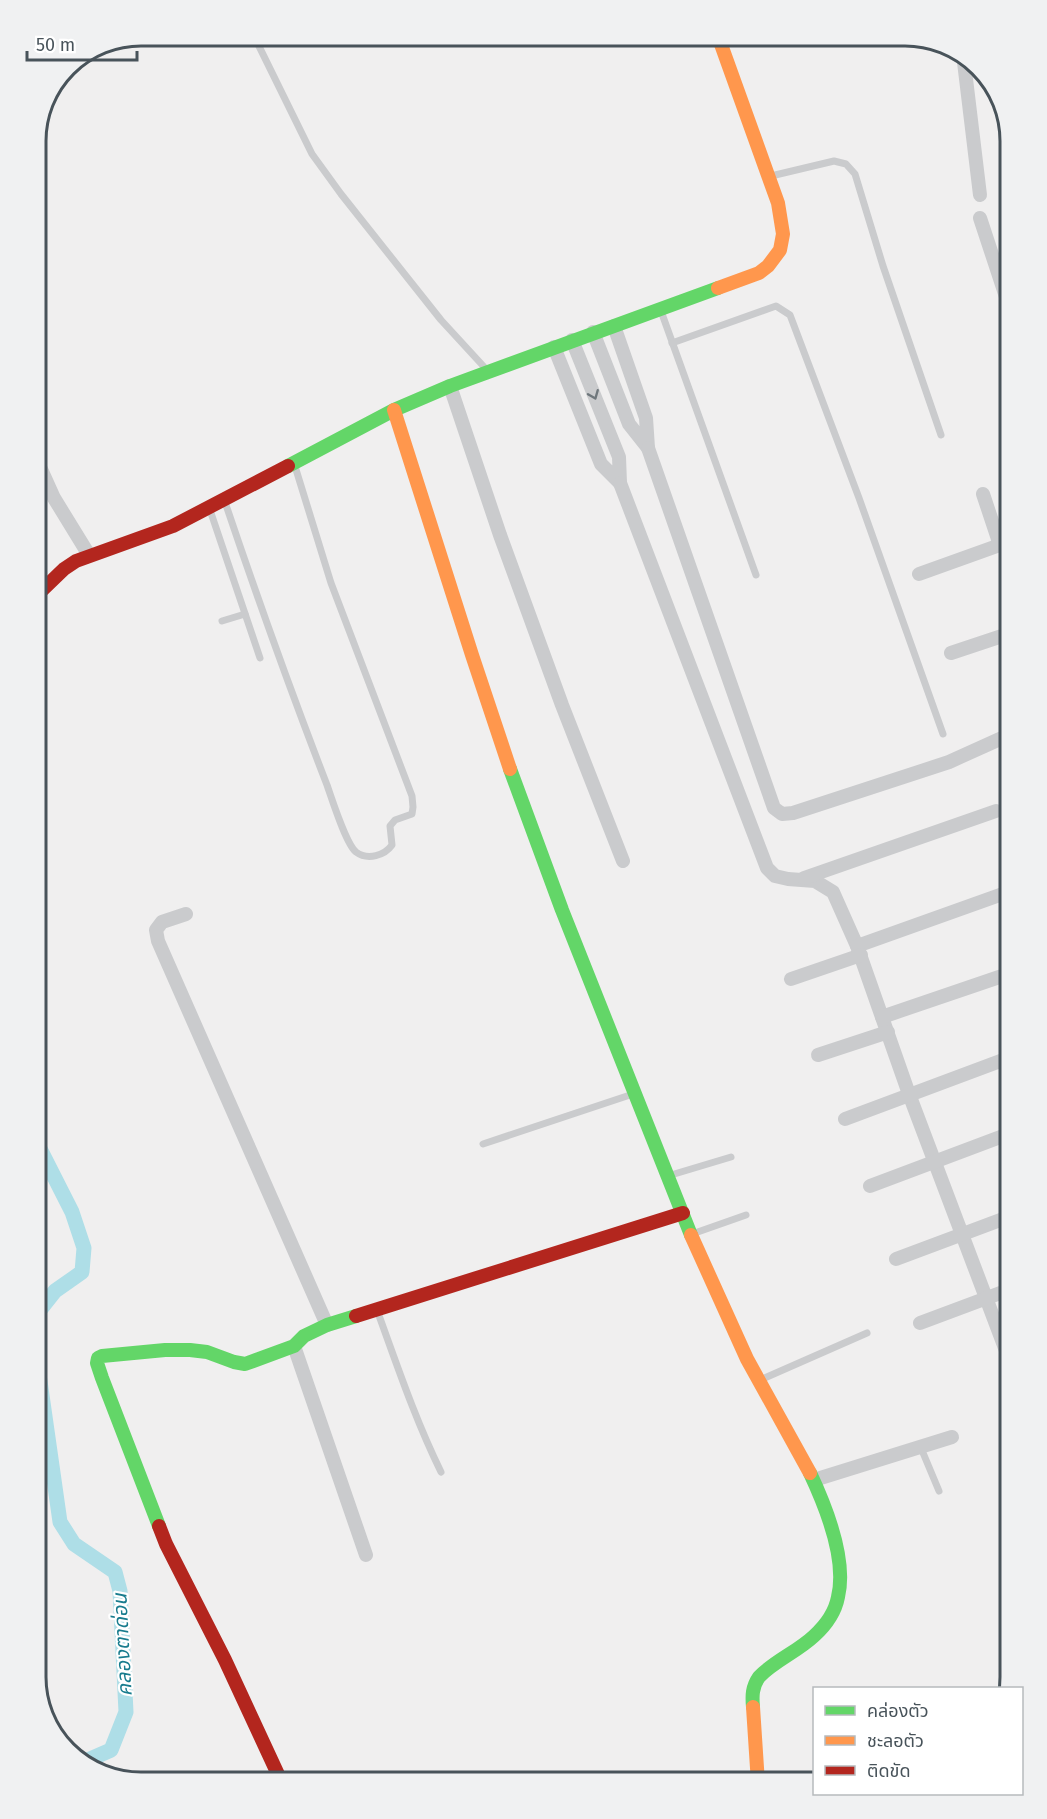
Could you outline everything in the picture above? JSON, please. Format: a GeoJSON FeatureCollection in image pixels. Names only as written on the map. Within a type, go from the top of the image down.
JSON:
{"type":"FeatureCollection","features":[{"type":"Feature","properties":{"kind":"street"},"geometry":{"type":"LineString","coordinates":[[47,586],[76,561],[173,526],[394,410],[488,371],[759,273],[772,264],[780,252],[783,224],[722,47]]}},
{"type":"Feature","properties":{"kind":"street"},"geometry":{"type":"LineString","coordinates":[[965,68],[980,195]]}},
{"type":"Feature","properties":{"kind":"street"},"geometry":{"type":"LineString","coordinates":[[980,218],[1000,272]]}},
{"type":"Feature","properties":{"kind":"street"},"geometry":{"type":"LineString","coordinates":[[614,326],[646,418],[648,448],[774,808],[782,814],[793,813],[950,762],[1000,739]]}},
{"type":"Feature","properties":{"kind":"street"},"geometry":{"type":"LineString","coordinates":[[593,332],[629,424],[648,448]]}},
{"type":"Feature","properties":{"kind":"street"},"geometry":{"type":"LineString","coordinates":[[572,340],[619,457],[620,483],[767,868],[775,876],[815,881],[833,892],[859,950],[909,1094],[1000,1335]]}},
{"type":"Feature","properties":{"kind":"street"},"geometry":{"type":"LineString","coordinates":[[554,347],[601,464],[620,483]]}},
{"type":"Feature","properties":{"kind":"street"},"geometry":{"type":"LineString","coordinates":[[450,386],[500,535],[562,705],[623,861]]}},
{"type":"Feature","properties":{"kind":"street"},"geometry":{"type":"LineString","coordinates":[[394,410],[520,798],[592,987],[729,1323],[758,1381],[814,1480],[830,1526],[838,1558],[840,1587],[834,1609],[827,1623],[816,1636],[764,1672],[755,1683],[752,1695],[758,1772]]}},
{"type":"Feature","properties":{"kind":"street"},"geometry":{"type":"LineString","coordinates":[[47,482],[88,555]]}},
{"type":"Feature","properties":{"kind":"street"},"geometry":{"type":"LineString","coordinates":[[983,494],[1000,530]]}},
{"type":"Feature","properties":{"kind":"street"},"geometry":{"type":"LineString","coordinates":[[919,574],[1000,545]]}},
{"type":"Feature","properties":{"kind":"street"},"geometry":{"type":"LineString","coordinates":[[951,653],[1000,637]]}},
{"type":"Feature","properties":{"kind":"street"},"geometry":{"type":"LineString","coordinates":[[802,879],[996,811]]}},
{"type":"Feature","properties":{"kind":"street"},"geometry":{"type":"LineString","coordinates":[[791,979],[1000,895]]}},
{"type":"Feature","properties":{"kind":"street"},"geometry":{"type":"LineString","coordinates":[[186,914],[162,922],[156,930],[158,941],[327,1325]]}},
{"type":"Feature","properties":{"kind":"street"},"geometry":{"type":"LineString","coordinates":[[882,1017],[1000,977]]}},
{"type":"Feature","properties":{"kind":"street"},"geometry":{"type":"LineString","coordinates":[[818,1055],[888,1032]]}},
{"type":"Feature","properties":{"kind":"street"},"geometry":{"type":"LineString","coordinates":[[845,1119],[1000,1061]]}},
{"type":"Feature","properties":{"kind":"street"},"geometry":{"type":"LineString","coordinates":[[870,1186],[1000,1138]]}},
{"type":"Feature","properties":{"kind":"street"},"geometry":{"type":"LineString","coordinates":[[277,1772],[225,1660],[166,1544],[97,1363],[98,1358],[200,1350],[237,1364],[245,1364],[294,1346],[304,1335],[327,1325],[683,1213]]}},
{"type":"Feature","properties":{"kind":"street"},"geometry":{"type":"LineString","coordinates":[[896,1259],[1000,1220]]}},
{"type":"Feature","properties":{"kind":"street"},"geometry":{"type":"LineString","coordinates":[[920,1323],[1000,1293]]}},
{"type":"Feature","properties":{"kind":"street"},"geometry":{"type":"LineString","coordinates":[[294,1346],[366,1555]]}},
{"type":"Feature","properties":{"kind":"street"},"geometry":{"type":"LineString","coordinates":[[814,1480],[952,1437]]}},
{"type":"Feature","properties":{"kind":"lane"},"geometry":{"type":"LineString","coordinates":[[259,46],[312,154],[441,320],[488,371]]}},
{"type":"Feature","properties":{"kind":"lane"},"geometry":{"type":"LineString","coordinates":[[768,176],[834,161],[846,164],[855,174],[883,266],[941,435]]}},
{"type":"Feature","properties":{"kind":"lane"},"geometry":{"type":"LineString","coordinates":[[672,343],[776,306],[790,315],[943,734]]}},
{"type":"Feature","properties":{"kind":"lane"},"geometry":{"type":"LineString","coordinates":[[660,308],[756,575]]}},
{"type":"Feature","properties":{"kind":"lane"},"geometry":{"type":"LineString","coordinates":[[224,499],[288,685],[343,827],[355,851],[362,855],[375,856],[393,845],[390,826],[395,820],[412,814],[412,796],[331,583],[294,462]]}},
{"type":"Feature","properties":{"kind":"lane"},"geometry":{"type":"LineString","coordinates":[[209,507],[261,658]]}},
{"type":"Feature","properties":{"kind":"lane"},"geometry":{"type":"LineString","coordinates":[[222,621],[246,614]]}},
{"type":"Feature","properties":{"kind":"lane"},"geometry":{"type":"LineString","coordinates":[[483,1144],[636,1093]]}},
{"type":"Feature","properties":{"kind":"lane"},"geometry":{"type":"LineString","coordinates":[[668,1176],[731,1157]]}},
{"type":"Feature","properties":{"kind":"lane"},"geometry":{"type":"LineString","coordinates":[[691,1234],[746,1215]]}},
{"type":"Feature","properties":{"kind":"lane"},"geometry":{"type":"LineString","coordinates":[[377,1310],[407,1395],[441,1472]]}},
{"type":"Feature","properties":{"kind":"lane"},"geometry":{"type":"LineString","coordinates":[[758,1381],[867,1334]]}},
{"type":"Feature","properties":{"kind":"lane"},"geometry":{"type":"LineString","coordinates":[[921,1448],[939,1491]]}},
{"type":"Feature","properties":{"kind":"waterway","name":"คลองตาด่อน"},"geometry":{"type":"LineString","coordinates":[[46,1161],[72,1212],[84,1248],[82,1272],[55,1291],[46,1302]]}},
{"type":"Feature","properties":{"kind":"waterway","name":"คลองตาด่อน"},"geometry":{"type":"LineString","coordinates":[[46,1425],[60,1522],[74,1544],[115,1572],[120,1591],[126,1712],[111,1750],[92,1758]]}},
{"type":"Feature","properties":{"kind":"traffic: fast"},"geometry":{"type":"LineString","coordinates":[[288,466],[394,410],[450,386],[718,288]]}},
{"type":"Feature","properties":{"kind":"traffic: fast"},"geometry":{"type":"LineString","coordinates":[[510,769],[562,910],[691,1235]]}},
{"type":"Feature","properties":{"kind":"traffic: fast"},"geometry":{"type":"LineString","coordinates":[[159,1526],[102,1378],[97,1363],[98,1358],[165,1350],[190,1350],[207,1352],[245,1364],[294,1346],[304,1336],[327,1325],[356,1316]]}},
{"type":"Feature","properties":{"kind":"traffic: fast"},"geometry":{"type":"LineString","coordinates":[[753,1707],[753,1692],[759,1677],[818,1632],[832,1614],[837,1603],[840,1582],[837,1550],[828,1517],[810,1473]]}},
{"type":"Feature","properties":{"kind":"traffic: slow"},"geometry":{"type":"LineString","coordinates":[[718,288],[759,273],[768,266],[780,250],[783,234],[778,203],[722,47]]}},
{"type":"Feature","properties":{"kind":"traffic: slow"},"geometry":{"type":"LineString","coordinates":[[394,410],[510,769]]}},
{"type":"Feature","properties":{"kind":"traffic: slow"},"geometry":{"type":"LineString","coordinates":[[691,1235],[747,1359],[810,1473]]}},
{"type":"Feature","properties":{"kind":"traffic: slow"},"geometry":{"type":"LineString","coordinates":[[753,1707],[757,1772]]}},
{"type":"Feature","properties":{"kind":"traffic: jam"},"geometry":{"type":"LineString","coordinates":[[47,586],[76,561],[173,526],[288,466]]}},
{"type":"Feature","properties":{"kind":"traffic: jam"},"geometry":{"type":"LineString","coordinates":[[356,1316],[683,1213]]}},
{"type":"Feature","properties":{"kind":"traffic: jam"},"geometry":{"type":"LineString","coordinates":[[159,1526],[277,1772]]}}]}
